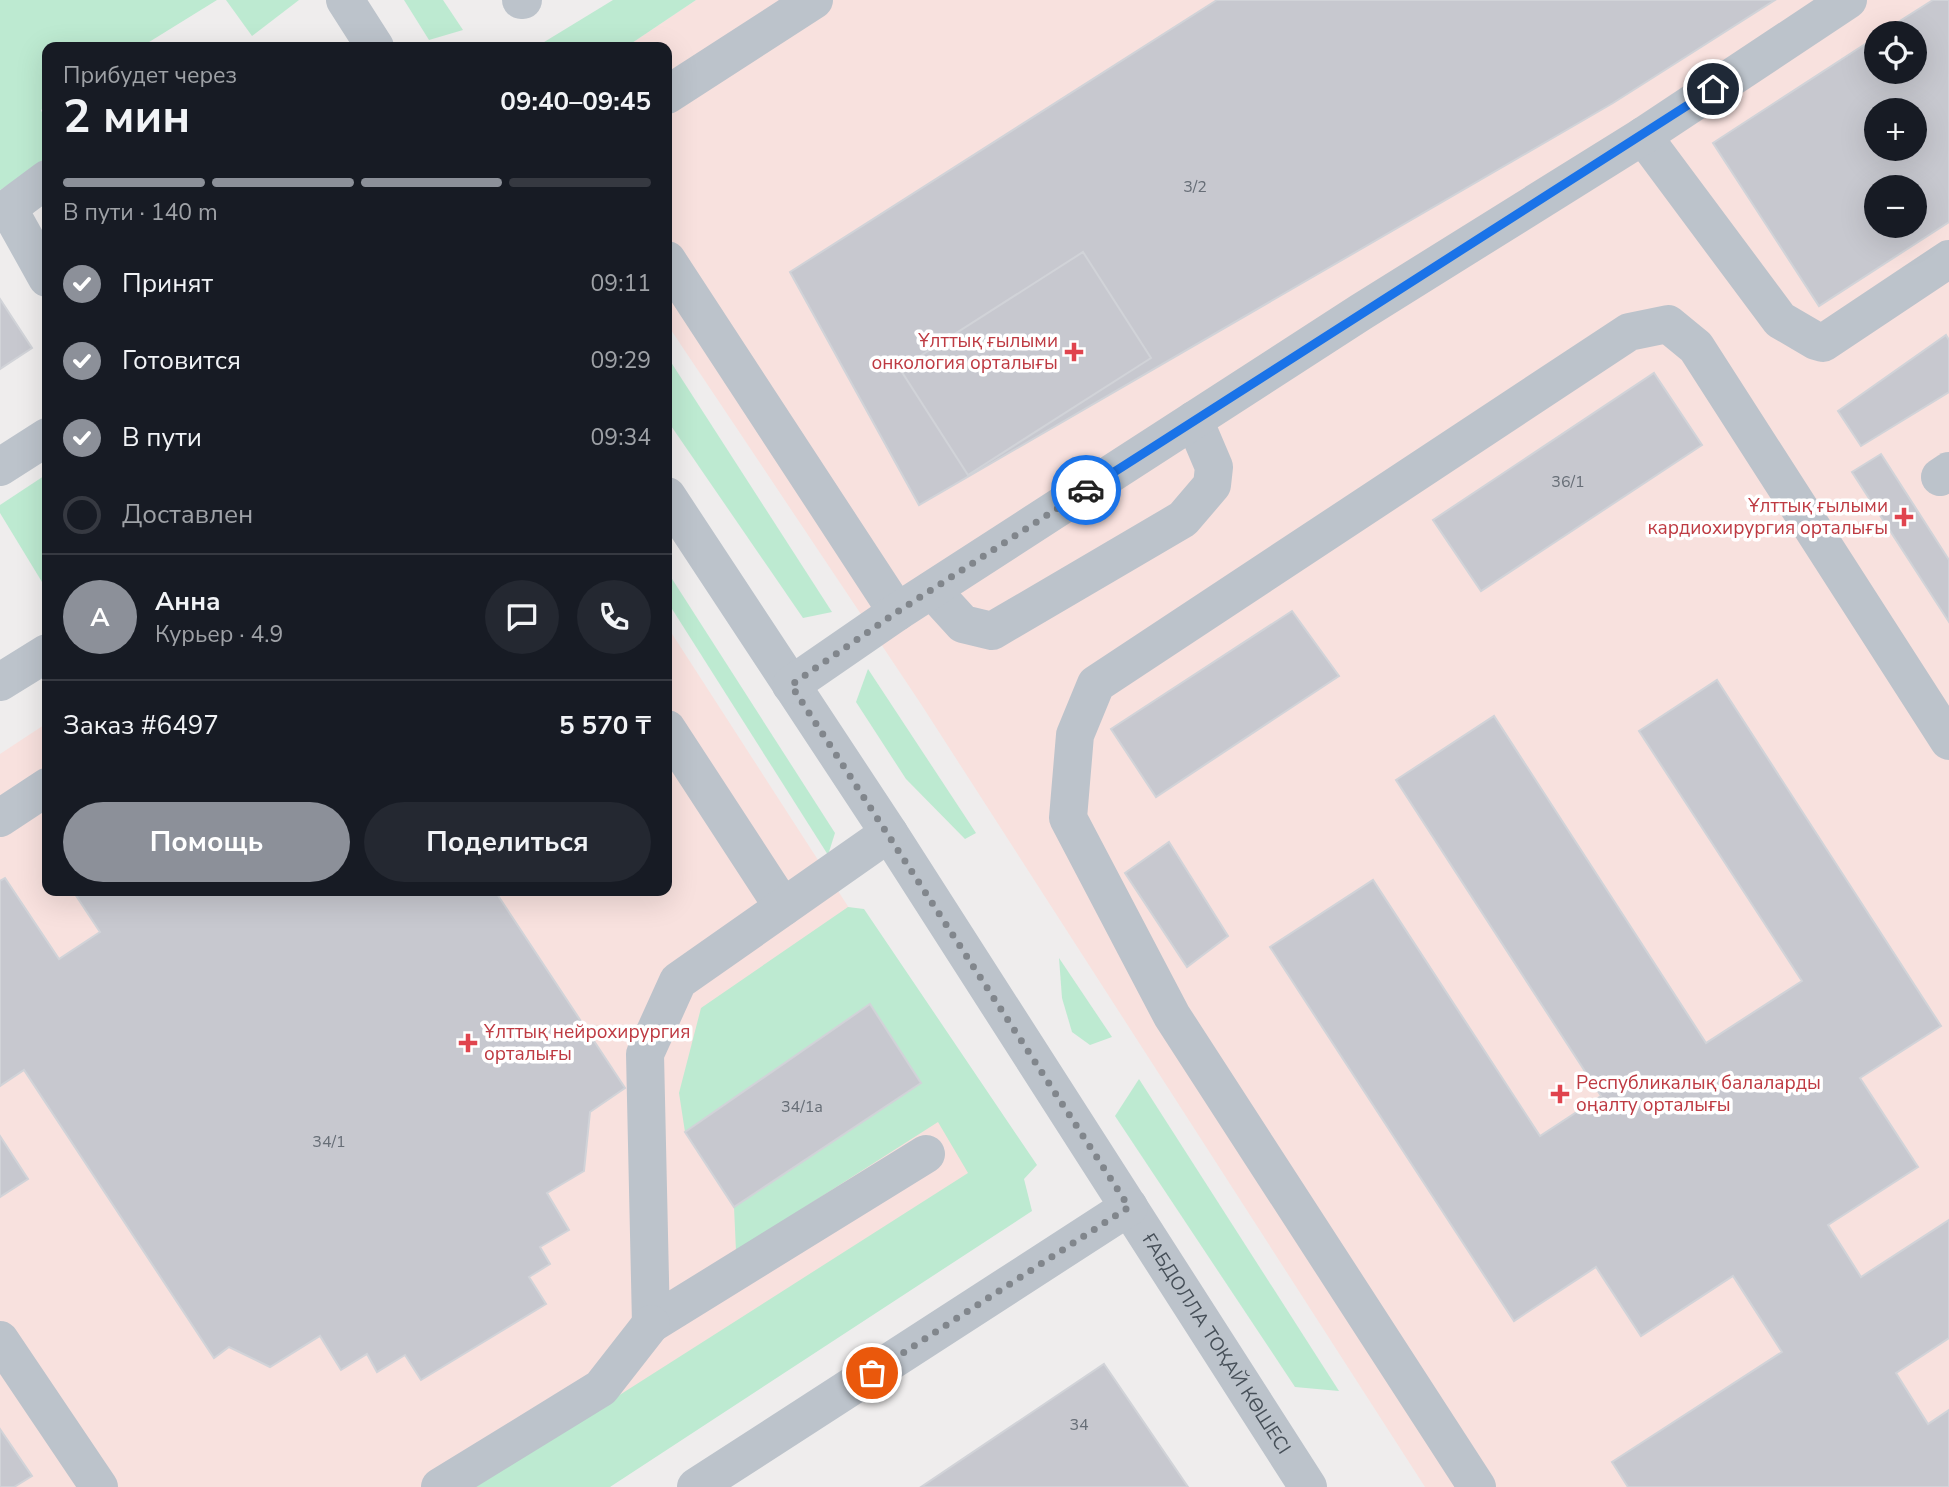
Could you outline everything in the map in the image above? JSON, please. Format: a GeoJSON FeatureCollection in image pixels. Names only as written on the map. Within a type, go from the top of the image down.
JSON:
{"type":"FeatureCollection","features":[{"type":"Feature","properties":{"kind":"street"},"geometry":{"type":"LineString","coordinates":[[345,0],[372,42]]}},
{"type":"Feature","properties":{"kind":"street"},"geometry":{"type":"LineString","coordinates":[[672,92],[814,0]]}},
{"type":"Feature","properties":{"kind":"street"},"geometry":{"type":"LineString","coordinates":[[791,685],[897,612],[1643,136],[1848,0]]}},
{"type":"Feature","properties":{"kind":"street"},"geometry":{"type":"LineString","coordinates":[[1643,136],[1780,320],[1816,341],[1823,342],[1949,260]]}},
{"type":"Feature","properties":{"kind":"street"},"geometry":{"type":"LineString","coordinates":[[42,183],[8,208],[42,269]]}},
{"type":"Feature","properties":{"kind":"street"},"geometry":{"type":"LineString","coordinates":[[672,268],[897,612]]}},
{"type":"Feature","properties":{"kind":"street"},"geometry":{"type":"LineString","coordinates":[[1477,1487],[1172,1016],[1068,818],[1075,735],[1096,684],[1629,332],[1668,324],[1696,347],[1949,741]]}},
{"type":"Feature","properties":{"kind":"street"},"geometry":{"type":"LineString","coordinates":[[932,590],[962,624],[992,631],[1183,519],[1212,485],[1214,467],[1195,420]]}},
{"type":"Feature","properties":{"kind":"street"},"geometry":{"type":"LineString","coordinates":[[0,467],[42,440]]}},
{"type":"Feature","properties":{"kind":"street","name":"ҒАБДОЛЛА ТОҚАЙ КӨШЕСІ"},"geometry":{"type":"LineString","coordinates":[[672,504],[889,833],[1308,1487]]}},
{"type":"Feature","properties":{"kind":"street"},"geometry":{"type":"LineString","coordinates":[[0,682],[42,656]]}},
{"type":"Feature","properties":{"kind":"street"},"geometry":{"type":"LineString","coordinates":[[672,737],[783,907]]}},
{"type":"Feature","properties":{"kind":"street"},"geometry":{"type":"LineString","coordinates":[[0,818],[42,790]]}},
{"type":"Feature","properties":{"kind":"street"},"geometry":{"type":"LineString","coordinates":[[651,1324],[645,1054],[678,981],[889,833]]}},
{"type":"Feature","properties":{"kind":"street"},"geometry":{"type":"LineString","coordinates":[[440,1487],[601,1388],[651,1324],[926,1154]]}},
{"type":"Feature","properties":{"kind":"street"},"geometry":{"type":"LineString","coordinates":[[696,1487],[1129,1207]]}},
{"type":"Feature","properties":{"kind":"street"},"geometry":{"type":"LineString","coordinates":[[0,1340],[99,1487]]}},
{"type":"Feature","properties":{"kind":"shaded area"},"geometry":{"type":"Polygon","coordinates":[[[696,0],[1949,0],[1949,1487],[1425,1487],[919,701],[672,331],[672,42],[633,42],[696,0]]]}},
{"type":"Feature","properties":{"kind":"shaded area","name":"Ұлттық нейрохирургия орталығы"},"geometry":{"type":"Polygon","coordinates":[[[672,634],[1024,1179],[548,1487],[0,1487],[0,754],[42,726],[42,896],[672,896],[672,634]]]}},
{"type":"Feature","properties":{"kind":"green space"},"geometry":{"type":"Polygon","coordinates":[[[0,0],[217,0],[149,42],[42,42],[42,164],[0,190],[0,0]]]}},
{"type":"Feature","properties":{"kind":"green space"},"geometry":{"type":"Polygon","coordinates":[[[226,0],[299,0],[252,36],[226,0]]]}},
{"type":"Feature","properties":{"kind":"green space"},"geometry":{"type":"Polygon","coordinates":[[[404,0],[443,0],[463,30],[429,40],[404,0]]]}},
{"type":"Feature","properties":{"kind":"green space"},"geometry":{"type":"Polygon","coordinates":[[[613,0],[696,0],[633,42],[544,42],[613,0]]]}},
{"type":"Feature","properties":{"kind":"green space"},"geometry":{"type":"Polygon","coordinates":[[[672,364],[832,612],[803,618],[672,427],[672,364]]]}},
{"type":"Feature","properties":{"kind":"green space"},"geometry":{"type":"Polygon","coordinates":[[[42,477],[42,582],[0,513],[0,505],[42,477]]]}},
{"type":"Feature","properties":{"kind":"green space"},"geometry":{"type":"Polygon","coordinates":[[[672,579],[835,833],[828,855],[672,609],[672,579]]]}},
{"type":"Feature","properties":{"kind":"green space"},"geometry":{"type":"Polygon","coordinates":[[[868,669],[976,833],[965,839],[906,779],[856,702],[868,669]]]}},
{"type":"Feature","properties":{"kind":"green space"},"geometry":{"type":"Polygon","coordinates":[[[848,907],[864,909],[1037,1165],[1024,1179],[1032,1211],[610,1487],[475,1487],[968,1173],[938,1122],[736,1251],[734,1207],[921,1083],[869,1004],[685,1132],[679,1093],[701,1008],[848,907]]]}},
{"type":"Feature","properties":{"kind":"green space"},"geometry":{"type":"Polygon","coordinates":[[[1059,958],[1112,1037],[1090,1045],[1072,1032],[1062,998],[1059,958]]]}},
{"type":"Feature","properties":{"kind":"green space"},"geometry":{"type":"Polygon","coordinates":[[[1139,1079],[1339,1391],[1295,1387],[1115,1116],[1139,1079]]]}},
{"type":"Feature","properties":{"kind":"building"},"geometry":{"type":"Polygon","coordinates":[[[1217,0],[1775,0],[1613,103],[919,505],[790,272],[1217,0]]]}},
{"type":"Feature","properties":{"kind":"building"},"geometry":{"type":"Polygon","coordinates":[[[1933,0],[1949,0],[1949,222],[1927,236],[1927,175],[1864,175],[1864,238],[1924,238],[1819,306],[1713,143],[1864,45],[1864,84],[1927,84],[1927,21],[1900,21],[1933,0]]]}},
{"type":"Feature","properties":{"kind":"building"},"geometry":{"type":"Polygon","coordinates":[[[1083,252],[1151,358],[968,475],[900,369],[1083,252]]]}},
{"type":"Feature","properties":{"kind":"building"},"geometry":{"type":"Polygon","coordinates":[[[0,299],[32,348],[0,369],[0,299]]]}},
{"type":"Feature","properties":{"kind":"building"},"geometry":{"type":"Polygon","coordinates":[[[1946,335],[1949,340],[1949,392],[1861,446],[1838,411],[1946,335]]]}},
{"type":"Feature","properties":{"kind":"building"},"geometry":{"type":"Polygon","coordinates":[[[1654,373],[1702,445],[1481,591],[1433,520],[1654,373]]]}},
{"type":"Feature","properties":{"kind":"building"},"geometry":{"type":"Polygon","coordinates":[[[1881,454],[1949,560],[1949,622],[1852,472],[1881,454]]]}},
{"type":"Feature","properties":{"kind":"building"},"geometry":{"type":"Polygon","coordinates":[[[1292,611],[1339,676],[1156,797],[1111,729],[1292,611]]]}},
{"type":"Feature","properties":{"kind":"building"},"geometry":{"type":"Polygon","coordinates":[[[1717,680],[1941,1026],[1860,1078],[1918,1167],[1828,1225],[1861,1277],[1949,1220],[1949,1338],[1896,1373],[1928,1424],[1949,1410],[1949,1487],[1628,1487],[1612,1462],[1782,1352],[1733,1276],[1641,1336],[1596,1267],[1514,1321],[1270,947],[1373,880],[1540,1136],[1601,1096],[1396,780],[1494,716],[1706,1043],[1802,981],[1639,731],[1717,680]]]}},
{"type":"Feature","properties":{"kind":"building"},"geometry":{"type":"Polygon","coordinates":[[[1169,842],[1228,936],[1187,967],[1125,873],[1169,842]]]}},
{"type":"Feature","properties":{"kind":"building"},"geometry":{"type":"Polygon","coordinates":[[[5,878],[59,959],[100,932],[76,896],[498,896],[625,1088],[590,1112],[584,1171],[547,1193],[569,1230],[540,1247],[550,1264],[529,1277],[546,1304],[421,1380],[405,1355],[377,1372],[367,1354],[341,1370],[320,1336],[270,1367],[229,1347],[214,1358],[24,1070],[0,1086],[0,881],[5,878]]]}},
{"type":"Feature","properties":{"kind":"building"},"geometry":{"type":"Polygon","coordinates":[[[870,1004],[921,1083],[734,1207],[685,1132],[870,1004]]]}},
{"type":"Feature","properties":{"kind":"building"},"geometry":{"type":"Polygon","coordinates":[[[0,1136],[28,1179],[0,1197],[0,1136]]]}},
{"type":"Feature","properties":{"kind":"building"},"geometry":{"type":"Polygon","coordinates":[[[1104,1364],[1188,1487],[921,1487],[1104,1364]]]}},
{"type":"Feature","properties":{"kind":"building"},"geometry":{"type":"Polygon","coordinates":[[[0,1429],[32,1476],[14,1487],[0,1487],[0,1429]]]}},
{"type":"Feature","properties":{"kind":"way so far"},"geometry":{"type":"LineString","coordinates":[[872,1373],[1129,1207],[791,685],[897,612],[1086,490]]}},
{"type":"Feature","properties":{"kind":"place","name":"Ұлттық ғылыми онкология орталығы"},"geometry":{"type":"Point","coordinates":[1074,352]}},
{"type":"Feature","properties":{"kind":"place","name":"Ұлттық ғылыми кардиохирургия орталығы"},"geometry":{"type":"Point","coordinates":[1904,517]}},
{"type":"Feature","properties":{"kind":"place","name":"Ұлттық нейрохирургия орталығы"},"geometry":{"type":"Point","coordinates":[468,1043]}},
{"type":"Feature","properties":{"kind":"place","name":"Республикалық балаларды оңалту орталығы"},"geometry":{"type":"Point","coordinates":[1560,1094]}},
{"type":"Feature","properties":{"kind":"route"},"geometry":{"type":"LineString","coordinates":[[1086,490],[1713,89]]}}]}
